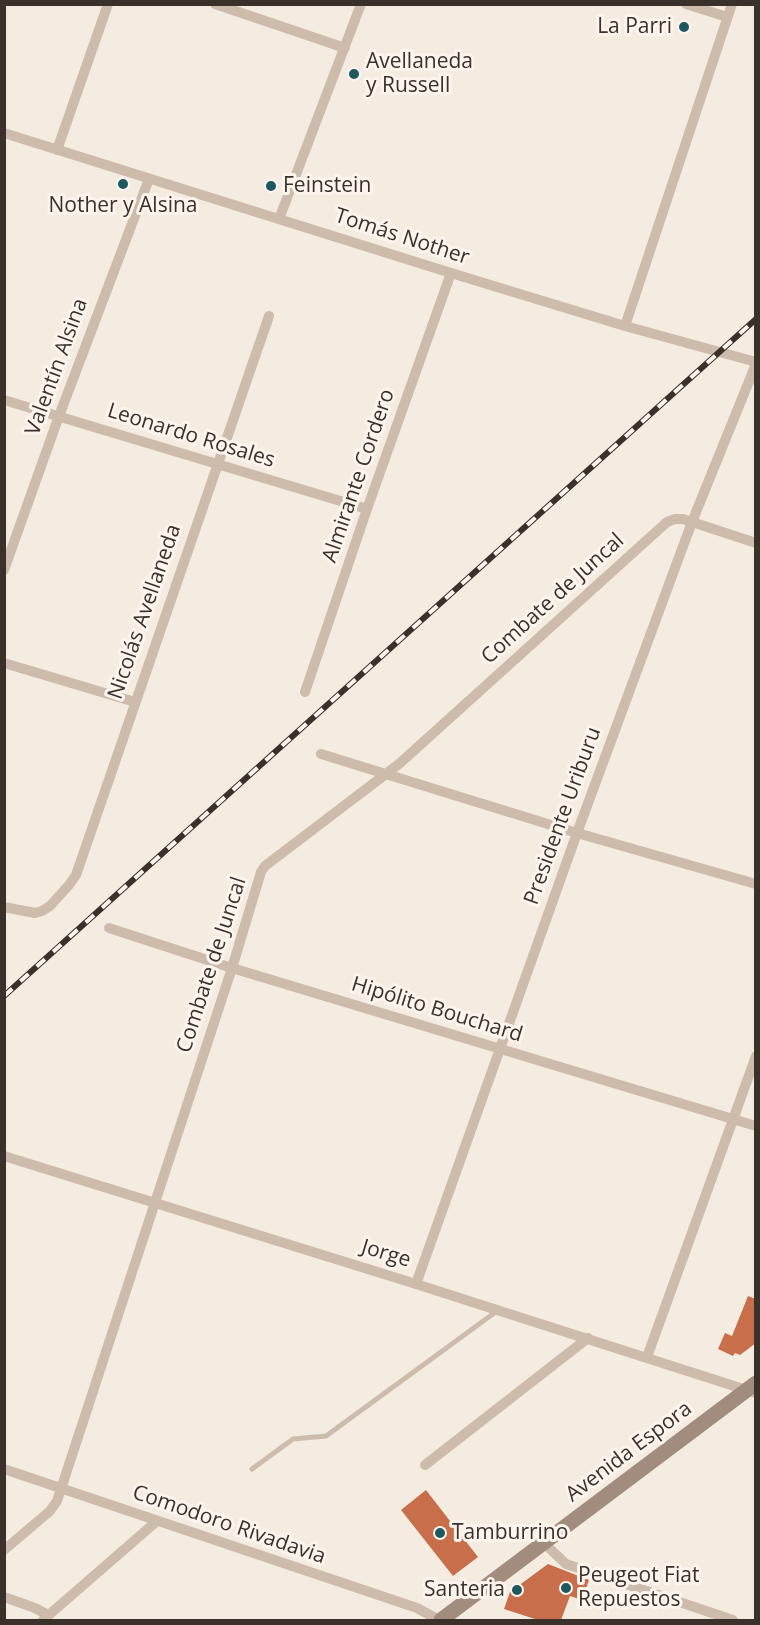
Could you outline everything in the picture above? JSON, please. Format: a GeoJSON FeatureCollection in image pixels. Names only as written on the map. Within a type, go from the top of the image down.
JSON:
{"type":"FeatureCollection","features":[{"type":"Feature","properties":{"kind":"main road","name":"Avenida Espora"},"geometry":{"type":"LineString","coordinates":[[440,1620],[753,1389]]}},
{"type":"Feature","properties":{"kind":"street"},"geometry":{"type":"LineString","coordinates":[[57,150],[108,4]]}},
{"type":"Feature","properties":{"kind":"street"},"geometry":{"type":"LineString","coordinates":[[215,4],[345,48]]}},
{"type":"Feature","properties":{"kind":"street"},"geometry":{"type":"LineString","coordinates":[[279,219],[361,4]]}},
{"type":"Feature","properties":{"kind":"street"},"geometry":{"type":"LineString","coordinates":[[686,4],[728,17]]}},
{"type":"Feature","properties":{"kind":"street"},"geometry":{"type":"LineString","coordinates":[[625,326],[732,4]]}},
{"type":"Feature","properties":{"kind":"street","name":"Tomás Nother"},"geometry":{"type":"LineString","coordinates":[[4,133],[625,326],[756,363]]}},
{"type":"Feature","properties":{"kind":"street","name":"Valentín Alsina"},"geometry":{"type":"LineString","coordinates":[[4,570],[148,179]]}},
{"type":"Feature","properties":{"kind":"street","name":"Almirante Cordero"},"geometry":{"type":"LineString","coordinates":[[305,692],[367,509],[452,273]]}},
{"type":"Feature","properties":{"kind":"street","name":"Nicolás Avellaneda"},"geometry":{"type":"LineString","coordinates":[[4,907],[36,913],[42,911],[50,906],[76,874],[269,316]]}},
{"type":"Feature","properties":{"kind":"street","name":"Presidente Uriburu"},"geometry":{"type":"LineString","coordinates":[[416,1284],[577,833],[692,522],[756,363]]}},
{"type":"Feature","properties":{"kind":"street","name":"Leonardo Rosales"},"geometry":{"type":"LineString","coordinates":[[4,400],[367,509]]}},
{"type":"Feature","properties":{"kind":"street","name":"Combate de Juncal"},"geometry":{"type":"LineString","coordinates":[[4,1550],[50,1511],[62,1489],[232,968],[261,872],[265,866],[408,756],[667,522],[675,519],[692,522]]}},
{"type":"Feature","properties":{"kind":"street"},"geometry":{"type":"LineString","coordinates":[[692,522],[756,543]]}},
{"type":"Feature","properties":{"kind":"street"},"geometry":{"type":"LineString","coordinates":[[4,663],[135,702]]}},
{"type":"Feature","properties":{"kind":"street"},"geometry":{"type":"LineString","coordinates":[[321,754],[577,833],[756,884]]}},
{"type":"Feature","properties":{"kind":"street","name":"Hipólito Bouchard"},"geometry":{"type":"LineString","coordinates":[[108,928],[232,968],[756,1126]]}},
{"type":"Feature","properties":{"kind":"street"},"geometry":{"type":"LineString","coordinates":[[647,1357],[756,1056]]}},
{"type":"Feature","properties":{"kind":"street","name":"Jorge"},"geometry":{"type":"LineString","coordinates":[[4,1156],[753,1389]]}},
{"type":"Feature","properties":{"kind":"street"},"geometry":{"type":"LineString","coordinates":[[425,1465],[588,1338]]}},
{"type":"Feature","properties":{"kind":"street","name":"Comodoro Rivadavia"},"geometry":{"type":"LineString","coordinates":[[4,1469],[417,1608],[440,1620]]}},
{"type":"Feature","properties":{"kind":"street"},"geometry":{"type":"LineString","coordinates":[[4,1597],[35,1608],[46,1618],[157,1521]]}},
{"type":"Feature","properties":{"kind":"street"},"geometry":{"type":"LineString","coordinates":[[544,1543],[566,1563],[733,1620]]}},
{"type":"Feature","properties":{"kind":"lane"},"geometry":{"type":"LineString","coordinates":[[252,1469],[293,1439],[326,1436],[498,1310]]}},
{"type":"Feature","properties":{"kind":"building"},"geometry":{"type":"Polygon","coordinates":[[[748,1296],[756,1299],[756,1343],[740,1355],[735,1353],[733,1356],[718,1349],[725,1333],[732,1336],[748,1296]]]}},
{"type":"Feature","properties":{"kind":"building","name":"Tamburrino"},"geometry":{"type":"Polygon","coordinates":[[[426,1490],[478,1557],[453,1576],[401,1510],[426,1490]]]}},
{"type":"Feature","properties":{"kind":"building"},"geometry":{"type":"Polygon","coordinates":[[[548,1564],[589,1580],[582,1600],[570,1596],[561,1620],[538,1620],[504,1609],[510,1592],[548,1564]]]}},
{"type":"Feature","properties":{"kind":"railway"},"geometry":{"type":"LineString","coordinates":[[4,996],[756,319]]}},
{"type":"Feature","properties":{"kind":"place","name":"La Parri"},"geometry":{"type":"Point","coordinates":[684,27]}},
{"type":"Feature","properties":{"kind":"place","name":"Avellaneda y Russell"},"geometry":{"type":"Point","coordinates":[354,74]}},
{"type":"Feature","properties":{"kind":"place","name":"Nother y Alsina"},"geometry":{"type":"Point","coordinates":[123,184]}},
{"type":"Feature","properties":{"kind":"place","name":"Feinstein"},"geometry":{"type":"Point","coordinates":[271,186]}},
{"type":"Feature","properties":{"kind":"place","name":"Tamburrino"},"geometry":{"type":"Point","coordinates":[440,1533]}},
{"type":"Feature","properties":{"kind":"place","name":"Peugeot Fiat Repuestos"},"geometry":{"type":"Point","coordinates":[566,1588]}},
{"type":"Feature","properties":{"kind":"place","name":"Santeria"},"geometry":{"type":"Point","coordinates":[517,1590]}}]}
